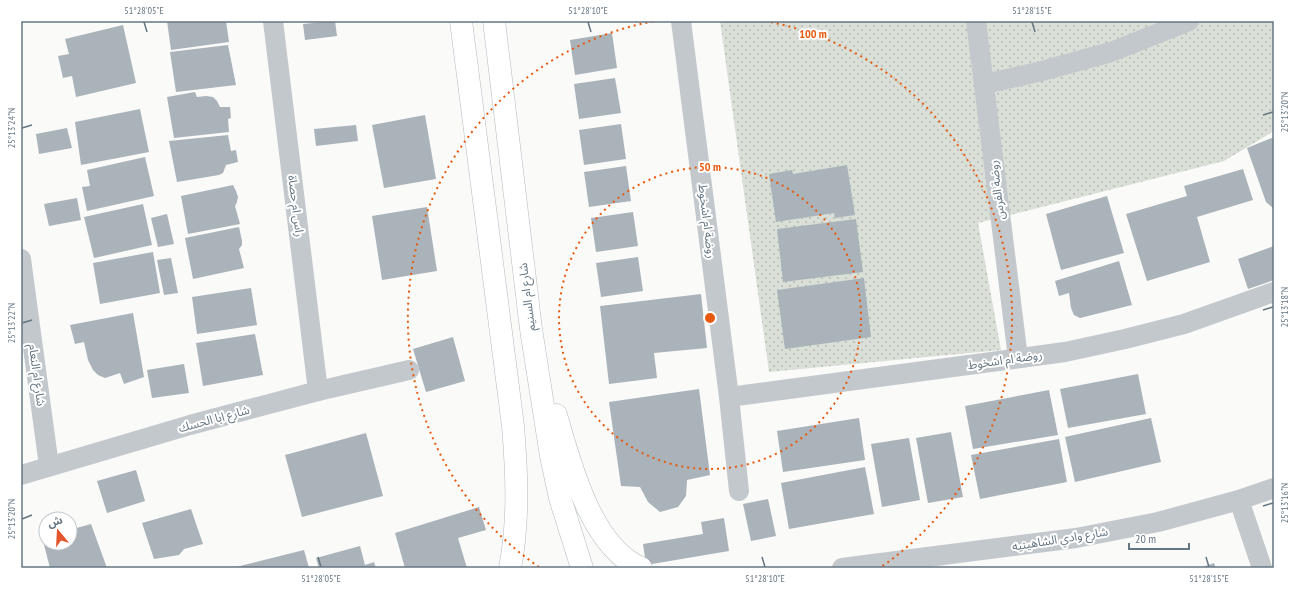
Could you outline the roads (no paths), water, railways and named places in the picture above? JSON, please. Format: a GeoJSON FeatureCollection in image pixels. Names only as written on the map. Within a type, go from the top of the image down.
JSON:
{"type":"FeatureCollection","features":[{"type":"Feature","properties":{"kind":"main road"},"geometry":{"type":"LineString","coordinates":[[461,21],[513,426],[517,474],[516,517],[510,568]]}},
{"type":"Feature","properties":{"kind":"main road","name":"شارع ام السنيم"},"geometry":{"type":"LineString","coordinates":[[494,21],[531,330],[551,456],[558,491],[582,568]]}},
{"type":"Feature","properties":{"kind":"main road"},"geometry":{"type":"LineString","coordinates":[[531,330],[563,439],[582,495],[606,538],[619,554],[632,564],[641,568]]}},
{"type":"Feature","properties":{"kind":"street","name":"راس ام حصاة"},"geometry":{"type":"LineString","coordinates":[[273,21],[318,391]]}},
{"type":"Feature","properties":{"kind":"street","name":"روضة ام اشخوط"},"geometry":{"type":"LineString","coordinates":[[681,21],[729,397],[739,491]]}},
{"type":"Feature","properties":{"kind":"street","name":"روضة الفرس"},"geometry":{"type":"LineString","coordinates":[[976,21],[1018,358]]}},
{"type":"Feature","properties":{"kind":"street"},"geometry":{"type":"LineString","coordinates":[[985,84],[1042,71],[1111,52],[1189,21]]}},
{"type":"Feature","properties":{"kind":"street","name":"شارع ام النعام"},"geometry":{"type":"LineString","coordinates":[[21,259],[49,466]]}},
{"type":"Feature","properties":{"kind":"street","name":"روضة ام اشخوط"},"geometry":{"type":"LineString","coordinates":[[729,397],[1065,352],[1184,324],[1274,292]]}},
{"type":"Feature","properties":{"kind":"street","name":"شارع ابا الحسك"},"geometry":{"type":"LineString","coordinates":[[21,476],[49,466],[190,425],[318,391],[409,370]]}},
{"type":"Feature","properties":{"kind":"street","name":"شارع وادي الشاهينيه"},"geometry":{"type":"LineString","coordinates":[[842,568],[1076,538],[1158,522],[1239,500],[1274,488]]}},
{"type":"Feature","properties":{"kind":"street"},"geometry":{"type":"LineString","coordinates":[[1239,500],[1262,568]]}}]}
